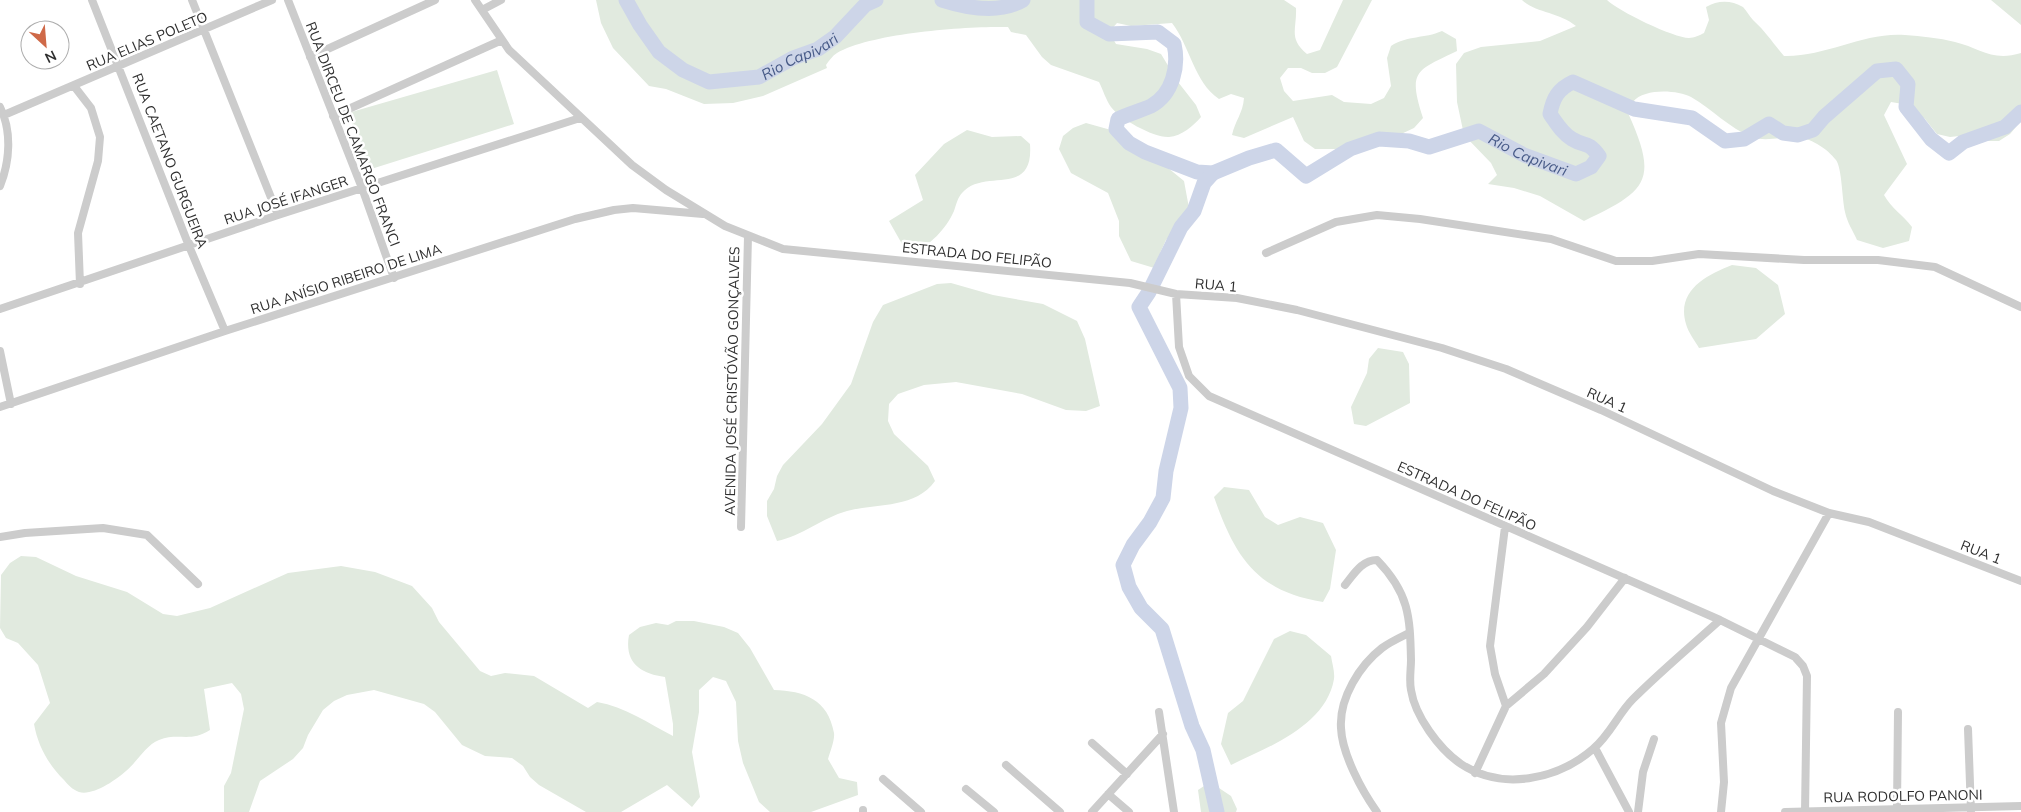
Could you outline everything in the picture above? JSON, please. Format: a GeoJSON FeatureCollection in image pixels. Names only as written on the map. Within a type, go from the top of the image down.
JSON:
{"type":"FeatureCollection","features":[{"type":"Feature","properties":{"kind":"street","name":"RUA CAETANO GURGUEIRA"},"geometry":{"type":"LineString","coordinates":[[92,0],[189,246],[225,331]]}},
{"type":"Feature","properties":{"kind":"street"},"geometry":{"type":"LineString","coordinates":[[192,0],[278,215]]}},
{"type":"Feature","properties":{"kind":"street","name":"RUA ELIAS POLETO"},"geometry":{"type":"LineString","coordinates":[[4,115],[272,0]]}},
{"type":"Feature","properties":{"kind":"street","name":"RUA DIRCEU DE CAMARGO FRANCI"},"geometry":{"type":"LineString","coordinates":[[288,0],[362,188],[394,278]]}},
{"type":"Feature","properties":{"kind":"street"},"geometry":{"type":"LineString","coordinates":[[310,57],[435,0]]}},
{"type":"Feature","properties":{"kind":"street"},"geometry":{"type":"LineString","coordinates":[[475,0],[509,50],[580,118],[632,165],[705,215]]}},
{"type":"Feature","properties":{"kind":"street"},"geometry":{"type":"LineString","coordinates":[[482,10],[501,0]]}},
{"type":"Feature","properties":{"kind":"street"},"geometry":{"type":"LineString","coordinates":[[333,116],[502,40]]}},
{"type":"Feature","properties":{"kind":"street"},"geometry":{"type":"LineString","coordinates":[[74,86],[91,108],[100,137],[98,161],[78,233],[80,284]]}},
{"type":"Feature","properties":{"kind":"street"},"geometry":{"type":"LineString","coordinates":[[0,106],[4,115],[8,158],[0,186]]}},
{"type":"Feature","properties":{"kind":"street","name":"RUA JOSÉ IFANGER"},"geometry":{"type":"LineString","coordinates":[[0,309],[80,284],[278,215],[580,118]]}},
{"type":"Feature","properties":{"kind":"street","name":"RUA ANÍSIO RIBEIRO DE LIMA"},"geometry":{"type":"LineString","coordinates":[[0,408],[225,331],[575,219],[614,210],[655,209],[705,215]]}},
{"type":"Feature","properties":{"kind":"street","name":"ESTRADA DO FELIPÃO"},"geometry":{"type":"LineString","coordinates":[[705,215],[748,236],[783,249],[1130,283],[1167,293]]}},
{"type":"Feature","properties":{"kind":"street"},"geometry":{"type":"LineString","coordinates":[[1266,253],[1336,222],[1377,215],[1420,219],[1551,239],[1616,261],[1652,261],[1700,254],[1804,260],[1878,260],[1935,267],[2021,307]]}},
{"type":"Feature","properties":{"kind":"street","name":"AVENIDA JOSÉ CRISTÓVÃO GONÇALVES"},"geometry":{"type":"LineString","coordinates":[[741,527],[748,236]]}},
{"type":"Feature","properties":{"kind":"street","name":"RUA 1"},"geometry":{"type":"LineString","coordinates":[[1167,293],[1237,298],[1298,310],[1442,348],[1506,369],[1601,410],[1773,491],[1829,513],[1869,522],[2021,581]]}},
{"type":"Feature","properties":{"kind":"street","name":"ESTRADA DO FELIPÃO"},"geometry":{"type":"LineString","coordinates":[[1176,294],[1179,347],[1189,376],[1208,396],[1720,620],[1757,640],[1795,657],[1803,666],[1807,676],[1805,811]]}},
{"type":"Feature","properties":{"kind":"street"},"geometry":{"type":"LineString","coordinates":[[0,351],[12,404]]}},
{"type":"Feature","properties":{"kind":"street"},"geometry":{"type":"LineString","coordinates":[[1721,812],[1724,782],[1721,723],[1730,688],[1829,513]]}},
{"type":"Feature","properties":{"kind":"street"},"geometry":{"type":"LineString","coordinates":[[1505,527],[1490,646],[1495,674],[1506,706]]}},
{"type":"Feature","properties":{"kind":"street"},"geometry":{"type":"LineString","coordinates":[[0,537],[25,533],[103,528],[147,535],[198,584]]}},
{"type":"Feature","properties":{"kind":"street"},"geometry":{"type":"LineString","coordinates":[[1345,586],[1355,572],[1369,560],[1377,560],[1398,585],[1409,610],[1411,690],[1418,709],[1433,738],[1453,759],[1475,773],[1510,779],[1539,778],[1561,770],[1595,748],[1632,700],[1720,620]]}},
{"type":"Feature","properties":{"kind":"street"},"geometry":{"type":"LineString","coordinates":[[1475,773],[1506,706],[1544,674],[1587,627],[1625,578]]}},
{"type":"Feature","properties":{"kind":"street"},"geometry":{"type":"LineString","coordinates":[[1378,812],[1359,782],[1345,748],[1341,727],[1342,719],[1345,702],[1361,668],[1383,647],[1409,632]]}},
{"type":"Feature","properties":{"kind":"street"},"geometry":{"type":"LineString","coordinates":[[1159,712],[1174,812]]}},
{"type":"Feature","properties":{"kind":"street"},"geometry":{"type":"LineString","coordinates":[[1897,808],[1898,712]]}},
{"type":"Feature","properties":{"kind":"street"},"geometry":{"type":"LineString","coordinates":[[1968,728],[1970,809]]}},
{"type":"Feature","properties":{"kind":"street"},"geometry":{"type":"LineString","coordinates":[[1092,812],[1162,734]]}},
{"type":"Feature","properties":{"kind":"street"},"geometry":{"type":"LineString","coordinates":[[1638,812],[1643,772],[1654,739]]}},
{"type":"Feature","properties":{"kind":"street"},"geometry":{"type":"LineString","coordinates":[[1092,743],[1128,774]]}},
{"type":"Feature","properties":{"kind":"street"},"geometry":{"type":"LineString","coordinates":[[1595,748],[1629,812]]}},
{"type":"Feature","properties":{"kind":"street"},"geometry":{"type":"LineString","coordinates":[[1006,765],[1060,812]]}},
{"type":"Feature","properties":{"kind":"street"},"geometry":{"type":"LineString","coordinates":[[882,779],[921,812]]}},
{"type":"Feature","properties":{"kind":"street"},"geometry":{"type":"LineString","coordinates":[[966,789],[994,812]]}},
{"type":"Feature","properties":{"kind":"street"},"geometry":{"type":"LineString","coordinates":[[1108,794],[1129,812]]}},
{"type":"Feature","properties":{"kind":"street","name":"RUA RODOLFO PANONI"},"geometry":{"type":"LineString","coordinates":[[1785,812],[1897,808],[1970,809],[2021,806]]}},
{"type":"Feature","properties":{"kind":"shaded area"},"geometry":{"type":"Polygon","coordinates":[[[596,0],[1284,0],[1296,8],[1295,38],[1307,54],[1320,50],[1343,0],[1372,0],[1337,67],[1325,73],[1312,73],[1301,68],[1288,68],[1280,78],[1284,91],[1293,101],[1332,95],[1344,102],[1371,104],[1384,98],[1391,86],[1387,58],[1391,46],[1404,40],[1442,31],[1456,39],[1457,51],[1432,63],[1419,74],[1416,81],[1416,91],[1423,118],[1414,128],[1371,148],[1315,149],[1304,141],[1293,117],[1244,138],[1232,135],[1244,98],[1231,94],[1219,99],[1211,92],[1198,74],[1172,23],[1131,26],[1117,23],[1109,32],[1116,44],[1147,49],[1161,54],[1178,82],[1196,105],[1201,117],[1183,133],[1169,137],[1146,131],[1122,117],[1111,107],[1099,82],[1051,65],[1042,57],[1026,35],[1011,32],[1008,27],[919,32],[872,40],[837,53],[826,65],[827,68],[763,96],[733,103],[704,104],[666,89],[649,86],[613,48],[601,23],[596,0]]]}},
{"type":"Feature","properties":{"kind":"shaded area"},"geometry":{"type":"Polygon","coordinates":[[[1522,0],[1607,0],[1622,11],[1647,23],[1671,34],[1689,38],[1704,33],[1709,20],[1706,7],[1720,2],[1734,3],[1743,7],[1784,56],[1815,53],[1874,37],[1889,35],[1911,35],[1943,39],[1994,55],[2002,56],[2021,53],[2021,121],[2010,134],[1999,141],[1984,141],[1969,135],[1950,137],[1937,134],[1925,119],[1903,104],[1891,102],[1884,115],[1907,164],[1884,195],[1912,227],[1909,241],[1883,248],[1857,240],[1846,216],[1838,164],[1822,147],[1799,137],[1767,139],[1752,137],[1736,129],[1691,97],[1678,93],[1652,92],[1638,97],[1633,102],[1628,113],[1643,154],[1644,169],[1641,181],[1634,192],[1622,201],[1584,221],[1540,196],[1514,188],[1488,184],[1497,175],[1491,163],[1464,135],[1457,102],[1456,64],[1464,53],[1481,47],[1540,41],[1576,26],[1562,18],[1534,8],[1522,0]]]}},
{"type":"Feature","properties":{"kind":"shaded area"},"geometry":{"type":"Polygon","coordinates":[[[1991,0],[2021,0],[2021,25],[1991,0]]]}},
{"type":"Feature","properties":{"kind":"shaded area"},"geometry":{"type":"Polygon","coordinates":[[[497,70],[514,124],[368,170],[348,113],[497,70]]]}},
{"type":"Feature","properties":{"kind":"shaded area"},"geometry":{"type":"Polygon","coordinates":[[[1086,123],[1111,130],[1143,153],[1157,159],[1184,181],[1189,208],[1187,222],[1166,240],[1160,253],[1161,270],[1131,261],[1119,236],[1119,221],[1108,193],[1071,173],[1059,149],[1063,136],[1073,128],[1086,123]]]}},
{"type":"Feature","properties":{"kind":"shaded area"},"geometry":{"type":"Polygon","coordinates":[[[967,130],[992,137],[1021,136],[1030,144],[1029,161],[1024,171],[1016,177],[982,182],[971,186],[962,193],[951,218],[942,230],[925,246],[911,253],[902,244],[889,221],[923,200],[915,175],[944,144],[967,130]]]}},
{"type":"Feature","properties":{"kind":"shaded area"},"geometry":{"type":"Polygon","coordinates":[[[1732,265],[1756,268],[1778,285],[1785,314],[1756,339],[1699,348],[1686,324],[1685,302],[1689,293],[1703,279],[1732,265]]]}},
{"type":"Feature","properties":{"kind":"shaded area"},"geometry":{"type":"Polygon","coordinates":[[[951,283],[993,295],[1043,304],[1077,321],[1085,339],[1100,406],[1086,411],[1066,410],[1022,394],[956,382],[924,385],[898,394],[889,404],[888,421],[894,434],[928,466],[935,481],[927,490],[906,501],[847,511],[786,539],[777,541],[767,516],[767,501],[774,489],[777,476],[783,465],[822,424],[851,384],[873,322],[883,305],[937,284],[951,283]]]}},
{"type":"Feature","properties":{"kind":"shaded area"},"geometry":{"type":"Polygon","coordinates":[[[1378,348],[1403,352],[1409,364],[1410,403],[1366,426],[1354,424],[1351,407],[1367,373],[1369,359],[1378,348]]]}},
{"type":"Feature","properties":{"kind":"shaded area"},"geometry":{"type":"Polygon","coordinates":[[[1224,487],[1249,490],[1265,517],[1278,525],[1300,517],[1323,523],[1336,550],[1330,589],[1323,602],[1300,597],[1281,590],[1265,580],[1252,568],[1240,554],[1214,497],[1224,487]]]}},
{"type":"Feature","properties":{"kind":"shaded area"},"geometry":{"type":"Polygon","coordinates":[[[21,556],[36,557],[76,576],[127,592],[163,614],[177,616],[210,608],[288,573],[341,566],[375,572],[412,586],[432,608],[439,622],[480,671],[491,676],[505,673],[534,676],[588,708],[597,702],[607,704],[636,716],[673,736],[673,724],[665,677],[648,673],[636,665],[629,653],[629,635],[640,627],[656,623],[668,625],[676,621],[694,621],[724,627],[738,633],[750,648],[774,690],[805,695],[813,699],[826,712],[834,733],[828,759],[839,778],[857,782],[858,795],[811,812],[770,812],[759,802],[743,763],[738,741],[736,702],[726,681],[713,677],[699,690],[699,712],[692,752],[700,797],[692,807],[667,785],[621,812],[586,812],[539,785],[530,777],[523,766],[512,758],[485,756],[462,745],[435,712],[424,704],[374,690],[347,695],[334,701],[323,710],[308,735],[303,748],[293,759],[260,781],[249,812],[224,812],[224,786],[231,773],[244,709],[241,694],[232,683],[204,689],[210,730],[196,736],[166,738],[154,742],[122,775],[110,783],[91,792],[79,792],[68,785],[53,768],[38,740],[34,724],[50,703],[38,665],[18,643],[6,638],[0,628],[1,575],[10,563],[21,556]]]}},
{"type":"Feature","properties":{"kind":"shaded area"},"geometry":{"type":"Polygon","coordinates":[[[1290,631],[1306,635],[1331,656],[1334,679],[1329,695],[1320,710],[1293,733],[1262,751],[1231,765],[1221,744],[1228,713],[1243,701],[1274,639],[1290,631]]]}},
{"type":"Feature","properties":{"kind":"shaded area"},"geometry":{"type":"Polygon","coordinates":[[[1210,782],[1231,796],[1237,809],[1236,812],[1201,812],[1198,790],[1210,782]]]}},
{"type":"Feature","properties":{"kind":"waterway","name":"Rio Capivari"},"geometry":{"type":"LineString","coordinates":[[626,0],[640,25],[659,52],[683,70],[709,82],[759,77],[793,58],[818,49],[835,37],[865,5],[876,0]]}},
{"type":"Feature","properties":{"kind":"waterway","name":"Rio Capivari"},"geometry":{"type":"LineString","coordinates":[[942,0],[983,8],[1004,7],[1023,0]]}},
{"type":"Feature","properties":{"kind":"waterway","name":"Rio Capivari"},"geometry":{"type":"LineString","coordinates":[[1087,0],[1087,22],[1109,34],[1158,32],[1174,44],[1175,70],[1173,79],[1165,94],[1151,106],[1118,119],[1116,129],[1129,143],[1145,152],[1197,172],[1213,173],[1249,158],[1276,150],[1306,176],[1350,149],[1379,139],[1409,141],[1429,147],[1479,131],[1524,155],[1576,174],[1591,167],[1599,156],[1589,146],[1565,134],[1550,114],[1557,95],[1573,82],[1634,109],[1692,118],[1725,141],[1744,139],[1769,124],[1783,133],[1798,135],[1813,130],[1824,117],[1877,71],[1896,69],[1908,84],[1906,107],[1931,139],[1949,153],[1963,142],[2005,127],[2021,112]]}},
{"type":"Feature","properties":{"kind":"waterway"},"geometry":{"type":"LineString","coordinates":[[1213,173],[1204,183],[1194,211],[1181,227],[1149,292],[1139,307],[1180,388],[1181,408],[1166,471],[1163,498],[1150,522],[1133,545],[1123,565],[1129,587],[1141,608],[1162,629],[1192,726],[1203,750],[1217,812]]}}]}
